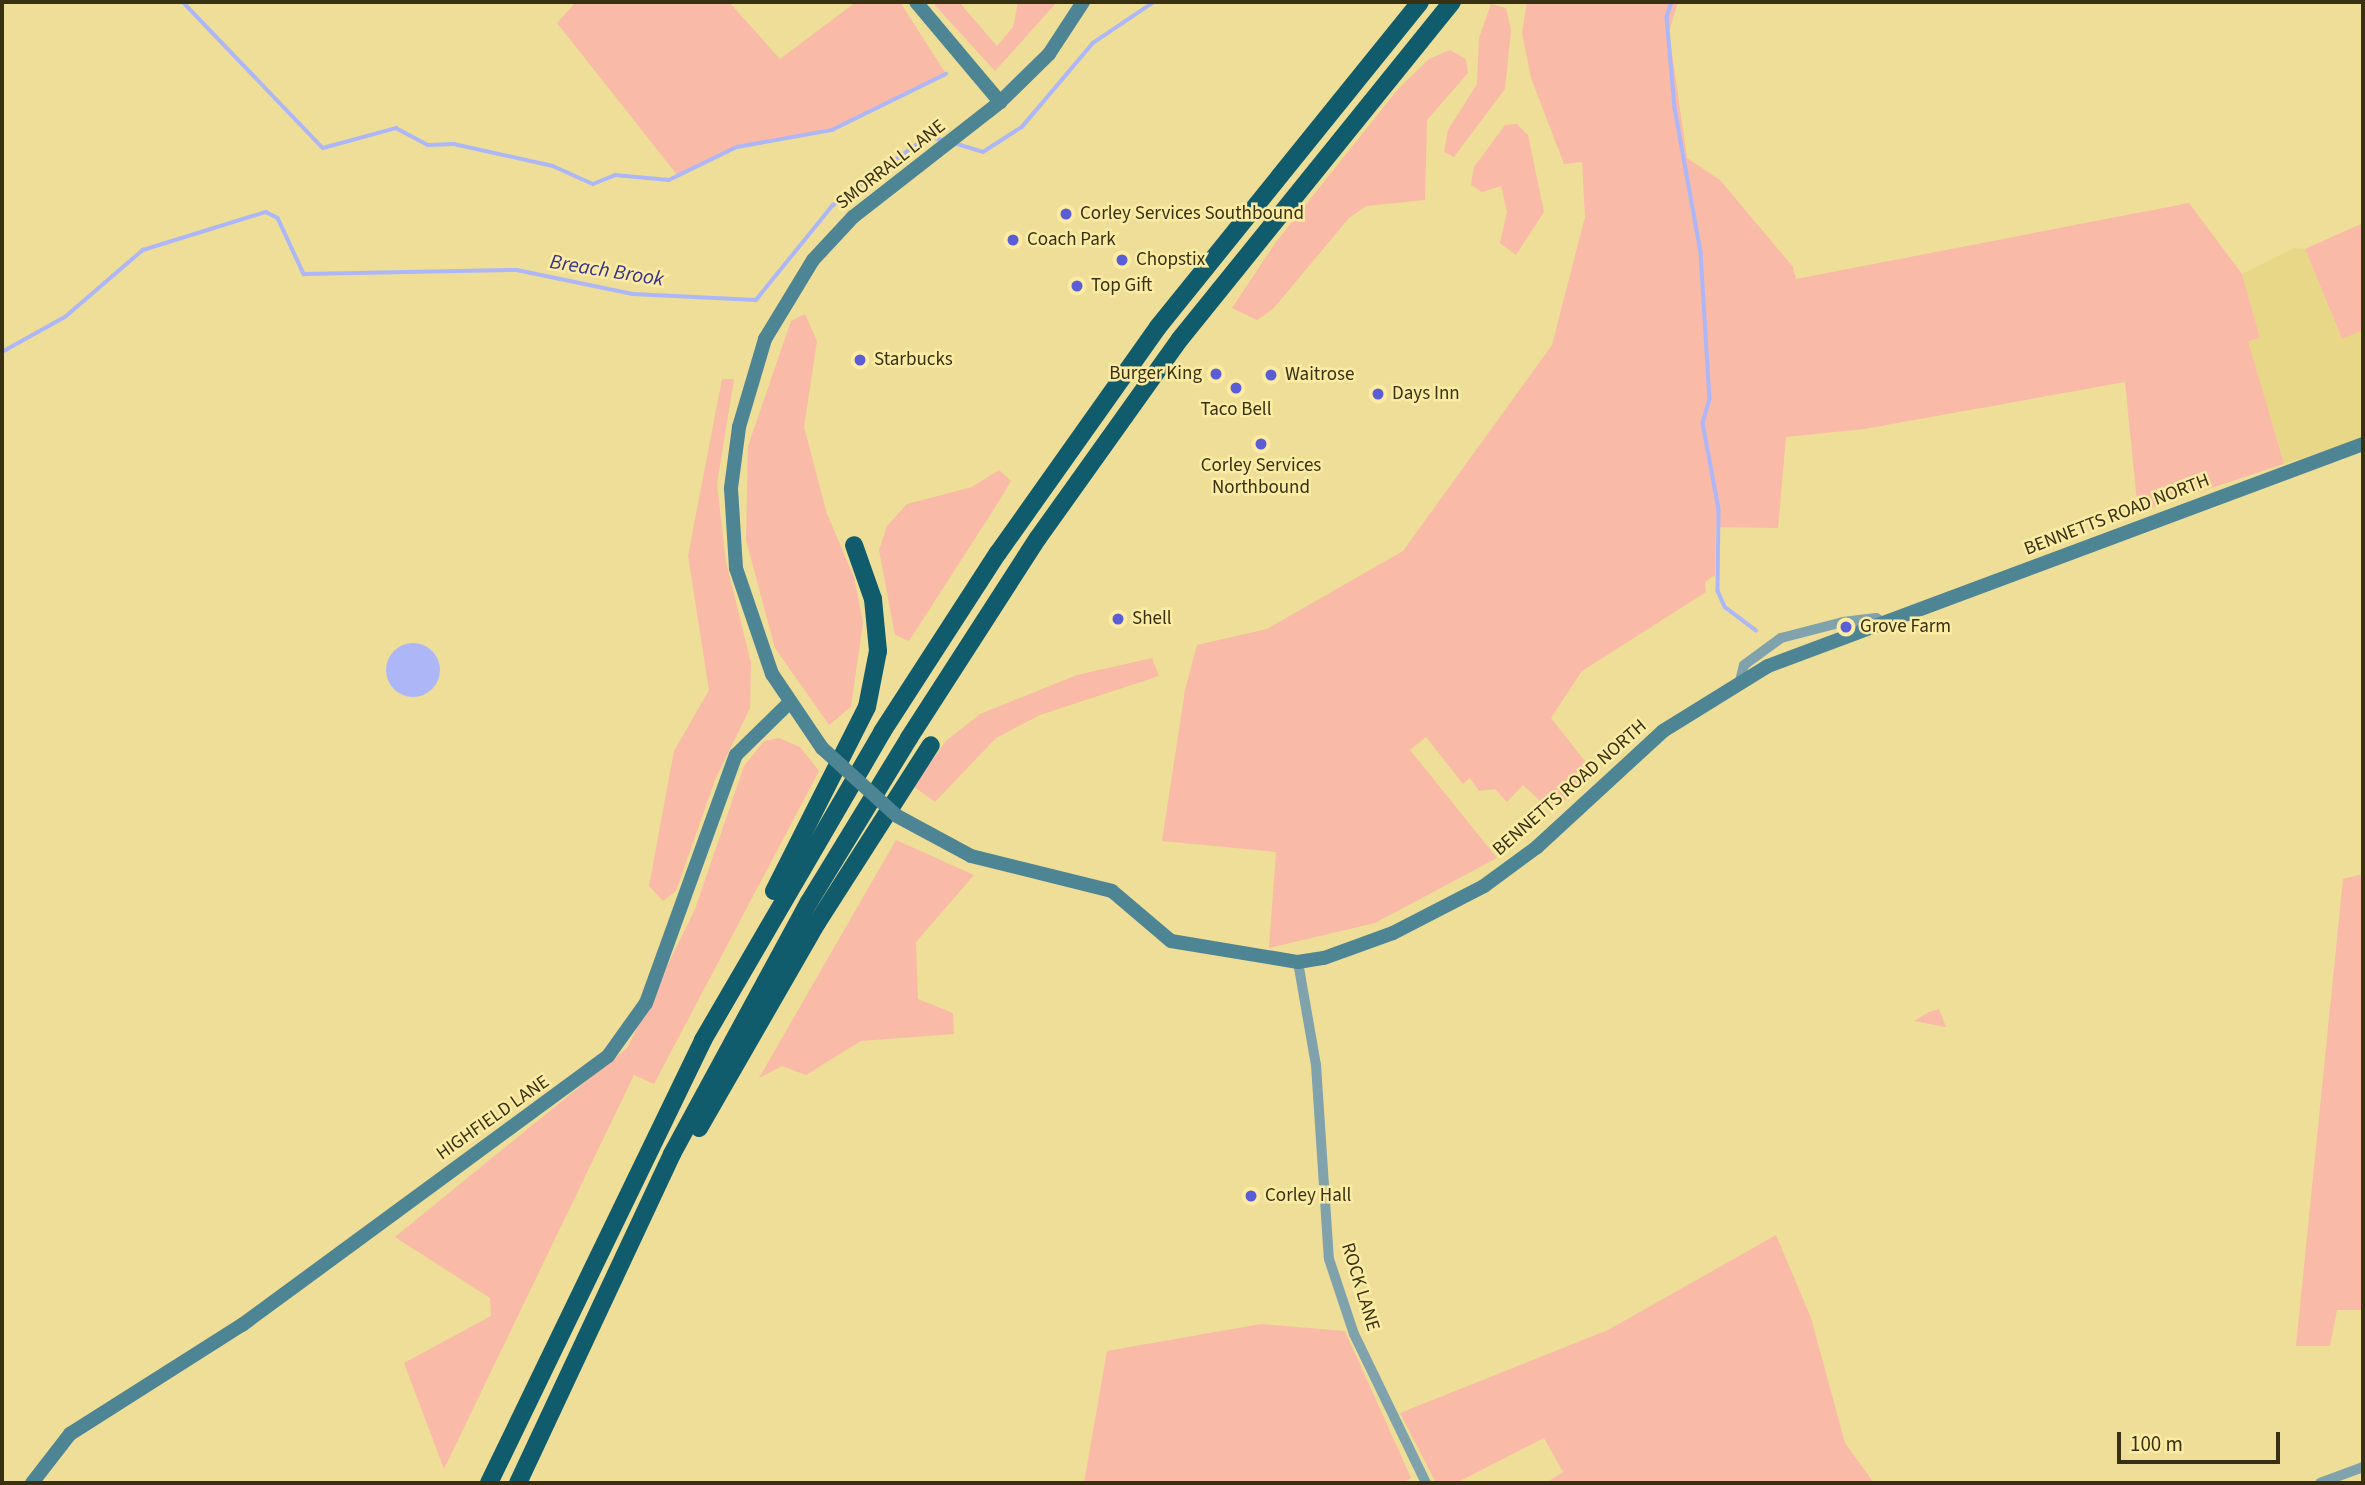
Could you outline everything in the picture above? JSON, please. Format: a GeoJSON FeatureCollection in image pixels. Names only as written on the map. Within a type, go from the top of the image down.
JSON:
{"type":"FeatureCollection","features":[{"type":"Feature","properties":{"kind":"highway"},"geometry":{"type":"LineString","coordinates":[[703,1040],[882,732],[1063,458],[1291,156],[1420,2]]}},
{"type":"Feature","properties":{"kind":"highway"},"geometry":{"type":"LineString","coordinates":[[518,1483],[573,1357],[730,1043],[952,671],[1180,340],[1452,2]]}},
{"type":"Feature","properties":{"kind":"highway"},"geometry":{"type":"LineString","coordinates":[[489,1483],[867,707],[878,652],[873,600],[854,545]]}},
{"type":"Feature","properties":{"kind":"highway"},"geometry":{"type":"LineString","coordinates":[[573,1357],[811,934],[931,745]]}},
{"type":"Feature","properties":{"kind":"street"},"geometry":{"type":"LineString","coordinates":[[916,2],[1000,102]]}},
{"type":"Feature","properties":{"kind":"street","name":"SMORRALL LANE"},"geometry":{"type":"LineString","coordinates":[[789,703],[756,639],[736,568],[731,488],[742,415],[765,339],[813,260],[862,209],[944,149],[1000,102],[1049,54],[1083,2]]}},
{"type":"Feature","properties":{"kind":"street","name":"BENNETTS ROAD NORTH"},"geometry":{"type":"LineString","coordinates":[[789,703],[822,748],[897,816],[971,856],[1112,891],[1171,942],[1298,962],[1393,933],[1484,886],[1536,847],[1663,731],[1740,681],[2363,444]]}},
{"type":"Feature","properties":{"kind":"street","name":"BENNETTS ROAD NORTH"},"geometry":{"type":"LineString","coordinates":[[1740,681],[1744,665],[1781,638],[1843,622],[1876,618],[1885,625]]}},
{"type":"Feature","properties":{"kind":"street","name":"HIGHFIELD LANE"},"geometry":{"type":"LineString","coordinates":[[32,1483],[70,1434],[242,1325],[608,1056],[646,1003],[736,755],[789,703]]}},
{"type":"Feature","properties":{"kind":"street","name":"ROCK LANE"},"geometry":{"type":"LineString","coordinates":[[1298,962],[1316,1065],[1329,1259],[1359,1345],[1426,1483]]}},
{"type":"Feature","properties":{"kind":"street"},"geometry":{"type":"LineString","coordinates":[[2320,1483],[2363,1466]]}},
{"type":"Feature","properties":{"kind":"shaded area"},"geometry":{"type":"Polygon","coordinates":[[[576,2],[729,2],[780,59],[856,2],[900,2],[946,74],[832,130],[737,147],[678,176],[557,23],[576,2]]]}},
{"type":"Feature","properties":{"kind":"shaded area"},"geometry":{"type":"Polygon","coordinates":[[[932,2],[959,2],[997,46],[1013,27],[1018,2],[1057,2],[995,71],[932,2]]]}},
{"type":"Feature","properties":{"kind":"shaded area"},"geometry":{"type":"Polygon","coordinates":[[[1527,2],[1678,2],[1669,32],[1687,158],[1720,180],[1793,267],[1796,279],[2189,203],[2242,274],[2260,338],[2248,341],[2284,464],[2138,512],[2125,382],[1864,429],[1786,437],[1778,528],[1716,527],[1715,575],[1705,582],[1706,592],[1582,671],[1551,718],[1595,774],[1552,812],[1523,785],[1507,802],[1495,789],[1479,791],[1470,778],[1463,784],[1426,737],[1410,750],[1497,858],[1375,923],[1269,948],[1276,852],[1162,841],[1185,690],[1197,645],[1267,629],[1403,551],[1552,345],[1585,217],[1582,162],[1564,164],[1531,78],[1522,33],[1527,2]]]}},
{"type":"Feature","properties":{"kind":"shaded area"},"geometry":{"type":"Polygon","coordinates":[[[1491,4],[1506,8],[1511,30],[1505,89],[1454,157],[1444,152],[1448,130],[1477,84],[1479,38],[1491,4]]]}},
{"type":"Feature","properties":{"kind":"shaded area"},"geometry":{"type":"Polygon","coordinates":[[[1450,50],[1466,59],[1468,73],[1427,120],[1425,200],[1366,206],[1349,218],[1273,309],[1257,320],[1232,308],[1276,242],[1398,89],[1429,59],[1450,50]]]}},
{"type":"Feature","properties":{"kind":"shaded area"},"geometry":{"type":"Polygon","coordinates":[[[1517,124],[1528,135],[1544,212],[1516,255],[1500,243],[1507,212],[1501,186],[1482,192],[1471,185],[1474,167],[1505,125],[1517,124]]]}},
{"type":"Feature","properties":{"kind":"shaded area"},"geometry":{"type":"Polygon","coordinates":[[[2363,223],[2363,330],[2342,339],[2305,249],[2363,223]]]}},
{"type":"Feature","properties":{"kind":"shaded area"},"geometry":{"type":"Polygon","coordinates":[[[2294,248],[2305,249],[2341,338],[2363,330],[2363,439],[2284,464],[2247,340],[2260,338],[2242,274],[2294,248]]]}},
{"type":"Feature","properties":{"kind":"shaded area"},"geometry":{"type":"Polygon","coordinates":[[[805,314],[817,341],[804,427],[827,514],[854,577],[863,623],[851,707],[829,725],[775,648],[746,540],[748,446],[791,321],[805,314]]]}},
{"type":"Feature","properties":{"kind":"shaded area"},"geometry":{"type":"Polygon","coordinates":[[[722,379],[734,379],[717,484],[726,562],[751,663],[750,708],[715,780],[676,891],[663,901],[649,886],[674,751],[709,690],[688,556],[722,379]]]}},
{"type":"Feature","properties":{"kind":"shaded area"},"geometry":{"type":"Polygon","coordinates":[[[999,470],[1011,481],[994,509],[909,641],[895,635],[879,550],[887,526],[907,504],[972,487],[999,470]]]}},
{"type":"Feature","properties":{"kind":"shaded area"},"geometry":{"type":"Polygon","coordinates":[[[1152,658],[1159,676],[1040,715],[996,738],[935,802],[913,786],[946,741],[980,714],[1077,675],[1152,658]]]}},
{"type":"Feature","properties":{"kind":"shaded area"},"geometry":{"type":"Polygon","coordinates":[[[779,738],[800,747],[819,771],[654,1084],[634,1075],[444,1469],[404,1363],[491,1316],[490,1298],[395,1237],[627,1048],[695,909],[744,766],[764,741],[779,738]]]}},
{"type":"Feature","properties":{"kind":"shaded area"},"geometry":{"type":"Polygon","coordinates":[[[896,840],[974,875],[916,942],[918,999],[953,1013],[954,1034],[861,1041],[806,1075],[782,1066],[759,1078],[896,840]]]}},
{"type":"Feature","properties":{"kind":"shaded area"},"geometry":{"type":"Polygon","coordinates":[[[2363,874],[2363,1310],[2337,1310],[2330,1346],[2296,1346],[2343,879],[2363,874]]]}},
{"type":"Feature","properties":{"kind":"shaded area"},"geometry":{"type":"Polygon","coordinates":[[[1939,1009],[1946,1027],[1914,1021],[1929,1012],[1939,1009]]]}},
{"type":"Feature","properties":{"kind":"shaded area"},"geometry":{"type":"Polygon","coordinates":[[[1776,1235],[1811,1318],[1845,1443],[1874,1483],[1546,1483],[1563,1472],[1544,1438],[1456,1483],[1436,1483],[1400,1413],[1608,1330],[1776,1235]]]}},
{"type":"Feature","properties":{"kind":"shaded area"},"geometry":{"type":"Polygon","coordinates":[[[1261,1324],[1345,1331],[1411,1478],[1401,1483],[1084,1483],[1107,1351],[1261,1324]]]}},
{"type":"Feature","properties":{"kind":"water"},"geometry":{"type":"Polygon","coordinates":[[[418,643],[428,647],[436,655],[440,670],[436,685],[428,693],[408,697],[398,693],[390,685],[386,665],[390,655],[398,647],[418,643]]]}},
{"type":"Feature","properties":{"kind":"waterway"},"geometry":{"type":"LineString","coordinates":[[183,2],[323,148],[396,128],[428,145],[454,144],[553,166],[593,184],[615,175],[669,180],[737,147],[832,130],[946,74]]}},
{"type":"Feature","properties":{"kind":"waterway","name":"Breach Brook"},"geometry":{"type":"LineString","coordinates":[[954,143],[983,152],[1022,127],[1093,43],[1154,2]]}},
{"type":"Feature","properties":{"kind":"waterway"},"geometry":{"type":"LineString","coordinates":[[1672,2],[1667,17],[1675,108],[1701,253],[1710,399],[1703,423],[1719,509],[1718,591],[1725,607],[1756,630]]}},
{"type":"Feature","properties":{"kind":"waterway","name":"Breach Brook"},"geometry":{"type":"LineString","coordinates":[[2,352],[65,317],[143,250],[266,212],[278,218],[304,274],[517,270],[633,294],[756,300],[832,206],[928,136],[943,140]]}},
{"type":"Feature","properties":{"kind":"place","name":"Corley Services Southbound"},"geometry":{"type":"Point","coordinates":[1066,214]}},
{"type":"Feature","properties":{"kind":"place","name":"Coach Park"},"geometry":{"type":"Point","coordinates":[1013,240]}},
{"type":"Feature","properties":{"kind":"place","name":"Chopstix"},"geometry":{"type":"Point","coordinates":[1122,260]}},
{"type":"Feature","properties":{"kind":"place","name":"Top Gift"},"geometry":{"type":"Point","coordinates":[1077,286]}},
{"type":"Feature","properties":{"kind":"place","name":"Starbucks"},"geometry":{"type":"Point","coordinates":[860,360]}},
{"type":"Feature","properties":{"kind":"place","name":"Burger King"},"geometry":{"type":"Point","coordinates":[1216,374]}},
{"type":"Feature","properties":{"kind":"place","name":"Waitrose"},"geometry":{"type":"Point","coordinates":[1271,375]}},
{"type":"Feature","properties":{"kind":"place","name":"Taco Bell"},"geometry":{"type":"Point","coordinates":[1236,388]}},
{"type":"Feature","properties":{"kind":"place","name":"Days Inn"},"geometry":{"type":"Point","coordinates":[1378,394]}},
{"type":"Feature","properties":{"kind":"place","name":"Corley Services Northbound"},"geometry":{"type":"Point","coordinates":[1261,444]}},
{"type":"Feature","properties":{"kind":"place","name":"Shell"},"geometry":{"type":"Point","coordinates":[1118,619]}},
{"type":"Feature","properties":{"kind":"place","name":"Grove Farm"},"geometry":{"type":"Point","coordinates":[1846,627]}},
{"type":"Feature","properties":{"kind":"place","name":"Corley Hall"},"geometry":{"type":"Point","coordinates":[1251,1196]}}]}
